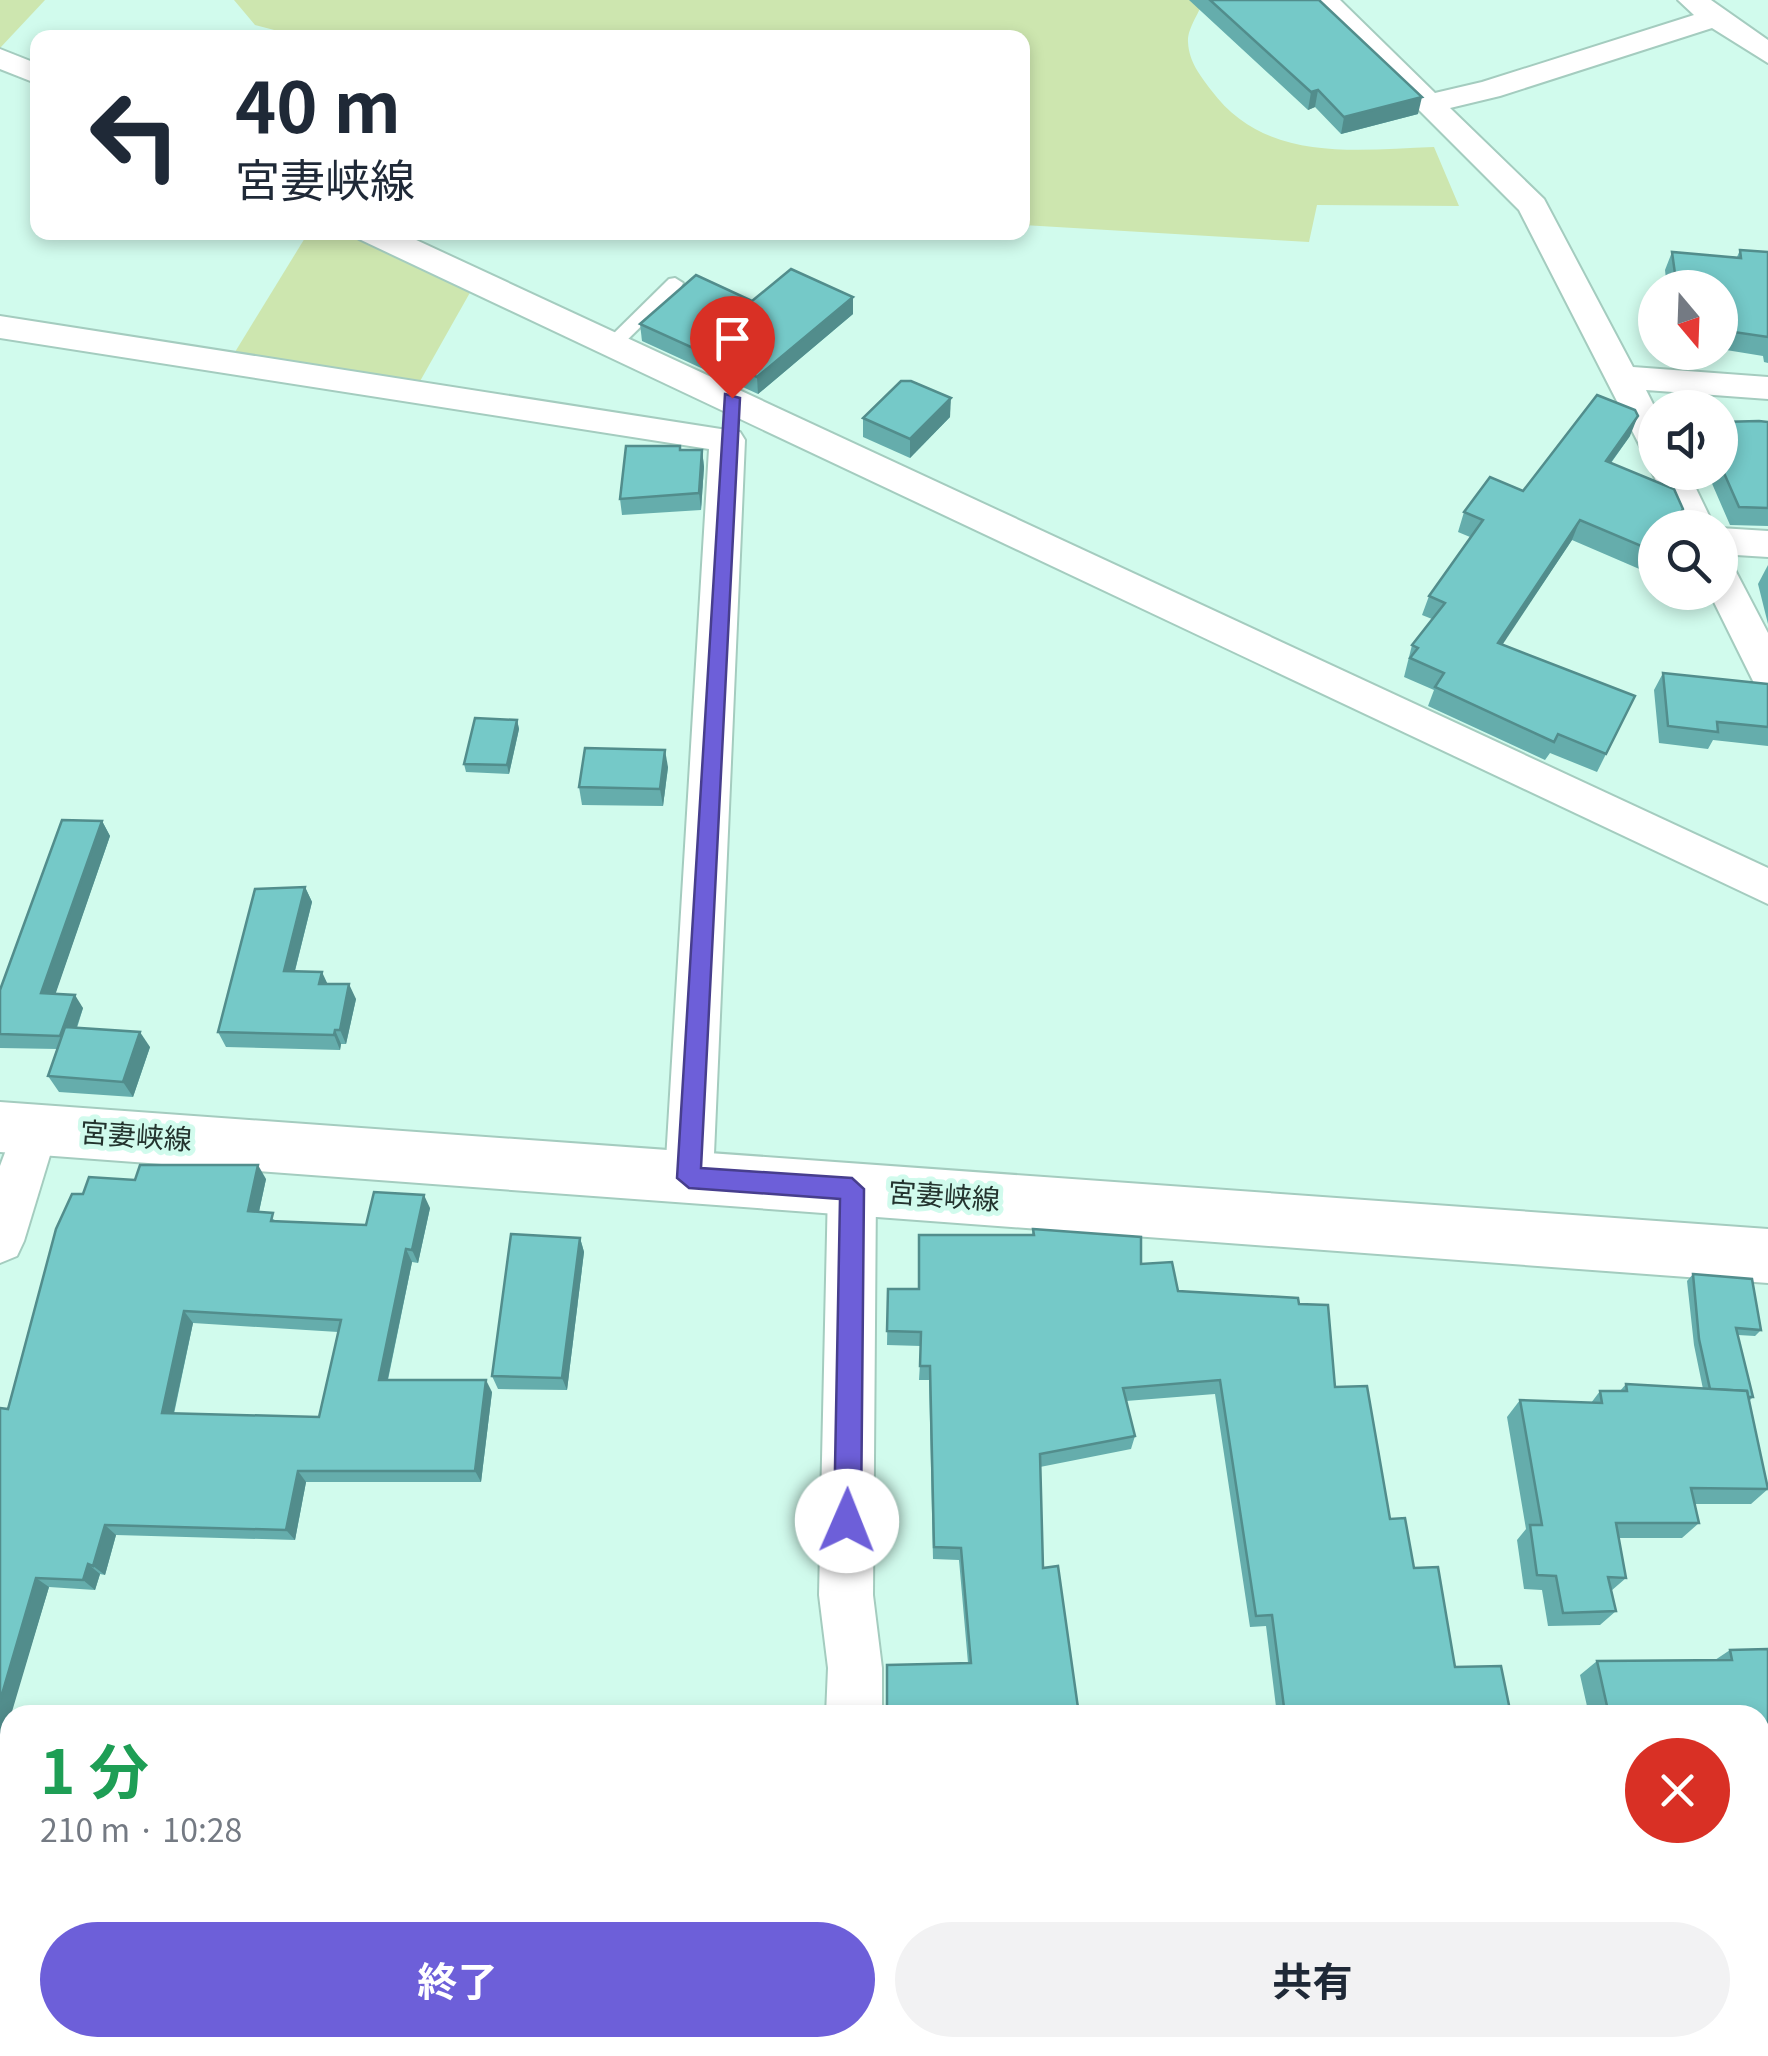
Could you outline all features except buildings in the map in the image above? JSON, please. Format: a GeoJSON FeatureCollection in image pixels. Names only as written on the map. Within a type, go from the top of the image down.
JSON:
{"type":"FeatureCollection","features":[{"type":"Feature","properties":{"kind":"main road","name":"宮妻峡線"},"geometry":{"type":"LineString","coordinates":[[18,1128],[1768,1256]]}},
{"type":"Feature","properties":{"kind":"street"},"geometry":{"type":"LineString","coordinates":[[1323,0],[1533,206],[1638,409]]}},
{"type":"Feature","properties":{"kind":"street"},"geometry":{"type":"LineString","coordinates":[[1429,103],[1489,90],[1704,8],[1768,54]]}},
{"type":"Feature","properties":{"kind":"street"},"geometry":{"type":"LineString","coordinates":[[0,58],[30,71]]}},
{"type":"Feature","properties":{"kind":"street"},"geometry":{"type":"LineString","coordinates":[[388,240],[732,398],[1768,888]]}},
{"type":"Feature","properties":{"kind":"street"},"geometry":{"type":"LineString","coordinates":[[0,327],[728,440]]}},
{"type":"Feature","properties":{"kind":"street"},"geometry":{"type":"LineString","coordinates":[[1622,377],[1768,388]]}},
{"type":"Feature","properties":{"kind":"street"},"geometry":{"type":"LineString","coordinates":[[689,1178],[732,398]]}},
{"type":"Feature","properties":{"kind":"street"},"geometry":{"type":"LineString","coordinates":[[1738,543],[1768,544]]}},
{"type":"Feature","properties":{"kind":"street"},"geometry":{"type":"LineString","coordinates":[[1737,610],[1768,673]]}},
{"type":"Feature","properties":{"kind":"street"},"geometry":{"type":"LineString","coordinates":[[0,1241],[18,1128]]}},
{"type":"Feature","properties":{"kind":"street"},"geometry":{"type":"LineString","coordinates":[[852,1189],[846,1595],[855,1668],[854,1705]]}},
{"type":"Feature","properties":{"kind":"lane"},"geometry":{"type":"LineString","coordinates":[[614,344],[675,283]]}},
{"type":"Feature","properties":{"kind":"green space"},"geometry":{"type":"Polygon","coordinates":[[[0,0],[45,0],[0,48],[0,0]]]}},
{"type":"Feature","properties":{"kind":"green space"},"geometry":{"type":"Polygon","coordinates":[[[234,0],[1203,0],[1188,37],[1190,56],[1207,84],[1233,114],[1257,130],[1312,147],[1434,147],[1459,206],[1317,205],[1309,242],[1030,225],[1030,30],[274,30],[255,25],[234,0]]]}},
{"type":"Feature","properties":{"kind":"green space"},"geometry":{"type":"Polygon","coordinates":[[[304,240],[367,240],[472,289],[419,383],[235,352],[304,240]]]}},
{"type":"Feature","properties":{"kind":"route"},"geometry":{"type":"LineString","coordinates":[[732,398],[689,1178],[852,1189],[847,1521]]}}]}
